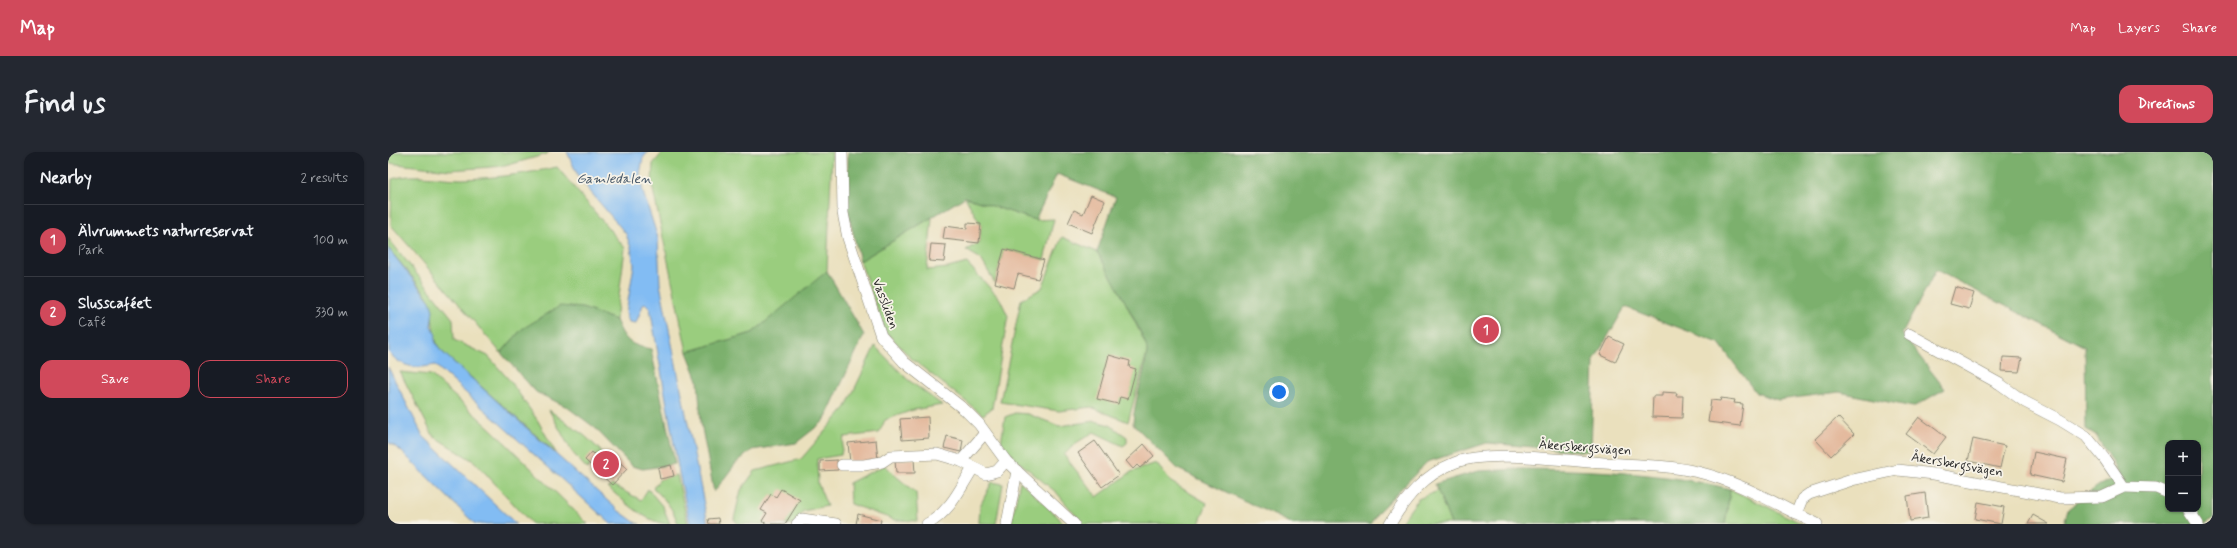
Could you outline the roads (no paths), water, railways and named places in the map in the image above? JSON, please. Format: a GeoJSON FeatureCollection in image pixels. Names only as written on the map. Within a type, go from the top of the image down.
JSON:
{"type":"FeatureCollection","features":[{"type":"Feature","properties":{"kind":"street","name":"Vassliden"},"geometry":{"type":"LineString","coordinates":[[842,152],[843,213],[848,238],[880,336],[904,362],[965,410],[982,428]]}},
{"type":"Feature","properties":{"kind":"street"},"geometry":{"type":"LineString","coordinates":[[1909,334],[2000,384],[2025,402],[2060,420],[2086,436],[2104,458],[2124,487]]}},
{"type":"Feature","properties":{"kind":"street"},"geometry":{"type":"LineString","coordinates":[[961,461],[982,428],[1006,461],[1074,524]]}},
{"type":"Feature","properties":{"kind":"street"},"geometry":{"type":"LineString","coordinates":[[842,465],[882,462],[890,456],[937,454],[961,461],[986,474],[997,471],[1006,461]]}},
{"type":"Feature","properties":{"kind":"street","name":"Åkersbergsvägen"},"geometry":{"type":"LineString","coordinates":[[1390,524],[1400,506],[1415,489],[1430,476],[1456,462],[1484,456],[1697,471],[1734,483],[1817,524]]}},
{"type":"Feature","properties":{"kind":"street"},"geometry":{"type":"LineString","coordinates":[[927,524],[938,518],[951,503],[973,468]]}},
{"type":"Feature","properties":{"kind":"street","name":"Åkersbergsvägen"},"geometry":{"type":"LineString","coordinates":[[1796,514],[1802,499],[1809,494],[1852,480],[1898,470],[1934,474],[2060,498],[2102,497],[2124,487],[2156,488],[2165,492]]}},
{"type":"Feature","properties":{"kind":"street"},"geometry":{"type":"LineString","coordinates":[[1007,524],[1017,471]]}},
{"type":"Feature","properties":{"kind":"street"},"geometry":{"type":"LineString","coordinates":[[2190,512],[2198,524]]}},
{"type":"Feature","properties":{"kind":"street"},"geometry":{"type":"LineString","coordinates":[[797,524],[802,519],[836,524]]}},
{"type":"Feature","properties":{"kind":"water","name":"Gamledalen"},"geometry":{"type":"Polygon","coordinates":[[[567,152],[648,152],[643,158],[640,174],[643,192],[658,238],[660,284],[708,524],[690,524],[679,473],[650,308],[645,303],[643,305],[636,323],[629,322],[626,313],[634,265],[631,248],[626,234],[579,178],[567,152]]]}},
{"type":"Feature","properties":{"kind":"water"},"geometry":{"type":"Polygon","coordinates":[[[388,248],[430,301],[433,310],[431,326],[436,335],[435,341],[440,350],[619,511],[636,523],[640,524],[611,524],[435,365],[422,367],[410,366],[399,362],[389,353],[388,248]]]}},
{"type":"Feature","properties":{"kind":"water"},"geometry":{"type":"Polygon","coordinates":[[[388,367],[423,436],[516,524],[475,524],[400,450],[388,442],[388,367]]]}},
{"type":"Feature","properties":{"kind":"place","name":"Älvrummets naturreservat"},"geometry":{"type":"Point","coordinates":[1486,330]}},
{"type":"Feature","properties":{"kind":"place","name":"Slusscaféet"},"geometry":{"type":"Point","coordinates":[606,464]}}]}
